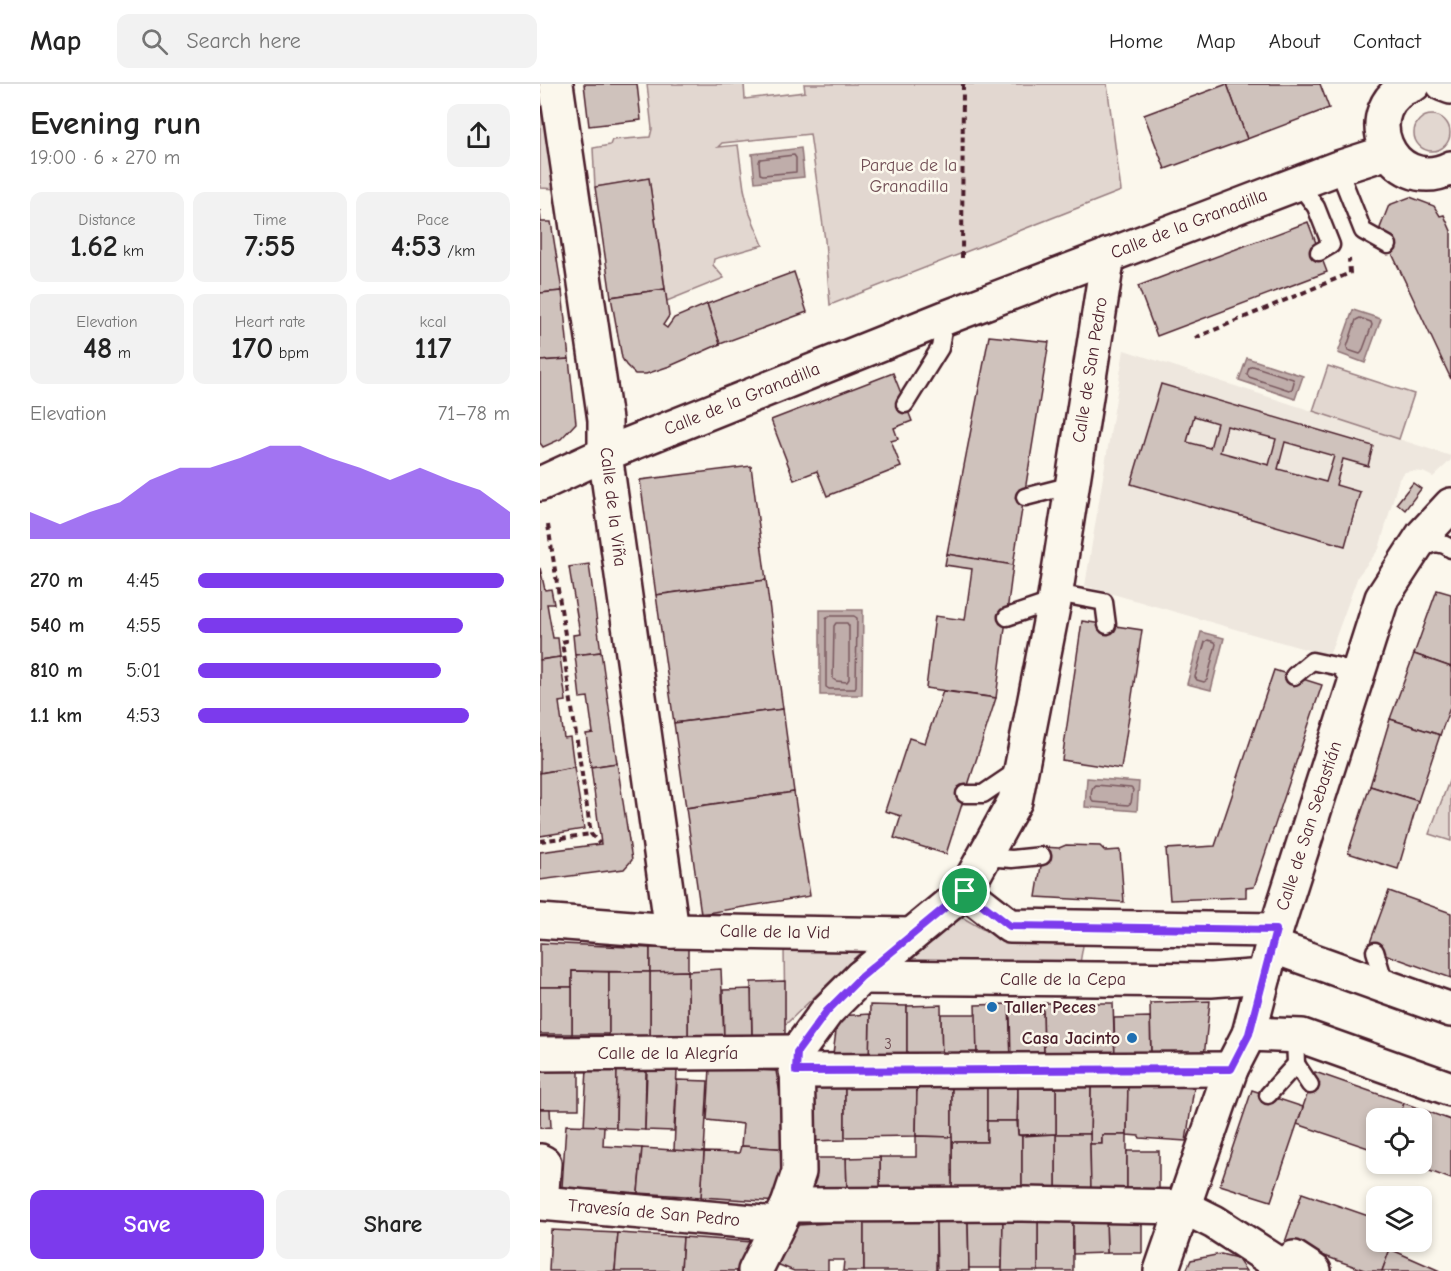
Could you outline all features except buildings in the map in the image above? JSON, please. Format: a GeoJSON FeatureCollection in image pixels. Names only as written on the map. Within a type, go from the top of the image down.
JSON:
{"type":"FeatureCollection","features":[{"type":"Feature","properties":{"kind":"street","name":"Calle de la Viña"},"geometry":{"type":"LineString","coordinates":[[556,84],[605,420],[605,454],[636,935]]}},
{"type":"Feature","properties":{"kind":"street"},"geometry":{"type":"LineString","coordinates":[[1443,84],[1451,87]]}},
{"type":"Feature","properties":{"kind":"street"},"geometry":{"type":"LineString","coordinates":[[1409,85],[1395,96],[1386,108],[1382,123],[1383,138],[1388,152],[1398,164],[1411,171],[1426,174],[1442,173],[1451,168]]}},
{"type":"Feature","properties":{"kind":"street","name":"Calle de la Granadilla"},"geometry":{"type":"LineString","coordinates":[[540,484],[605,454],[945,318],[1338,168],[1388,152]]}},
{"type":"Feature","properties":{"kind":"street","name":"Calle de San Pedro"},"geometry":{"type":"LineString","coordinates":[[796,1061],[827,1011],[861,977],[965,891],[1014,801],[1055,597],[1108,255]]}},
{"type":"Feature","properties":{"kind":"street","name":"Calle de San Sebastián"},"geometry":{"type":"LineString","coordinates":[[1161,1271],[1231,1069],[1249,1034],[1271,951],[1382,598],[1423,535],[1451,505]]}},
{"type":"Feature","properties":{"kind":"street"},"geometry":{"type":"LineString","coordinates":[[965,891],[1010,926],[1271,951],[1451,1010]]}},
{"type":"Feature","properties":{"kind":"street","name":"Calle de la Vid"},"geometry":{"type":"LineString","coordinates":[[540,921],[636,935],[911,935]]}},
{"type":"Feature","properties":{"kind":"street","name":"Calle de la Cepa"},"geometry":{"type":"LineString","coordinates":[[861,977],[1211,980],[1271,951]]}},
{"type":"Feature","properties":{"kind":"street"},"geometry":{"type":"LineString","coordinates":[[1249,1034],[1295,1050],[1302,1036],[1451,1089]]}},
{"type":"Feature","properties":{"kind":"street","name":"Calle de la Alegría"},"geometry":{"type":"LineString","coordinates":[[540,1053],[796,1061],[923,1078],[1084,1064],[1231,1069]]}},
{"type":"Feature","properties":{"kind":"street"},"geometry":{"type":"LineString","coordinates":[[755,1271],[805,1161],[796,1061]]}},
{"type":"Feature","properties":{"kind":"street","name":"Travesía de San Pedro"},"geometry":{"type":"LineString","coordinates":[[540,1161],[544,1163],[541,1203],[782,1215]]}},
{"type":"Feature","properties":{"kind":"street"},"geometry":{"type":"LineString","coordinates":[[782,1215],[953,1212],[1015,1198],[1184,1207],[1297,1264]]}},
{"type":"Feature","properties":{"kind":"lane"},"geometry":{"type":"LineString","coordinates":[[1338,168],[1363,231],[1388,245]]}},
{"type":"Feature","properties":{"kind":"lane"},"geometry":{"type":"LineString","coordinates":[[1298,183],[1316,207],[1332,245],[1319,252]]}},
{"type":"Feature","properties":{"kind":"lane"},"geometry":{"type":"LineString","coordinates":[[905,404],[940,348],[945,318]]}},
{"type":"Feature","properties":{"kind":"lane"},"geometry":{"type":"LineString","coordinates":[[1024,497],[1072,485]]}},
{"type":"Feature","properties":{"kind":"lane","name":"Calle de San Sebastián"},"geometry":{"type":"LineString","coordinates":[[1407,559],[1432,544],[1441,543],[1451,549]]}},
{"type":"Feature","properties":{"kind":"lane"},"geometry":{"type":"LineString","coordinates":[[1007,617],[1055,597],[1104,602],[1107,625]]}},
{"type":"Feature","properties":{"kind":"lane"},"geometry":{"type":"LineString","coordinates":[[1294,676],[1312,661],[1340,667],[1354,687]]}},
{"type":"Feature","properties":{"kind":"lane"},"geometry":{"type":"LineString","coordinates":[[965,794],[984,794],[1021,769]]}},
{"type":"Feature","properties":{"kind":"lane"},"geometry":{"type":"LineString","coordinates":[[984,857],[1012,859],[1042,856]]}},
{"type":"Feature","properties":{"kind":"lane"},"geometry":{"type":"LineString","coordinates":[[1375,951],[1386,987]]}},
{"type":"Feature","properties":{"kind":"lane"},"geometry":{"type":"LineString","coordinates":[[1295,1050],[1310,1085]]}},
{"type":"Feature","properties":{"kind":"lane"},"geometry":{"type":"LineString","coordinates":[[1268,1095],[1295,1050]]}},
{"type":"Feature","properties":{"kind":"path"},"geometry":{"type":"LineString","coordinates":[[962,258],[963,84]]}},
{"type":"Feature","properties":{"kind":"path"},"geometry":{"type":"LineString","coordinates":[[1195,338],[1350,273],[1350,262],[1346,252]]}},
{"type":"Feature","properties":{"kind":"path"},"geometry":{"type":"LineString","coordinates":[[548,525],[566,641],[562,642],[591,834],[598,843]]}},
{"type":"Feature","properties":{"kind":"path"},"geometry":{"type":"LineString","coordinates":[[540,841],[591,834]]}},
{"type":"Feature","properties":{"kind":"shaded area"},"geometry":{"type":"Polygon","coordinates":[[[1124,350],[1451,456],[1451,460],[1433,477],[1423,472],[1412,471],[1405,472],[1399,479],[1379,549],[1358,576],[1329,656],[1085,586],[1124,350]]]}},
{"type":"Feature","properties":{"kind":"green space","name":"Parque de la Granadilla"},"geometry":{"type":"Polygon","coordinates":[[[647,84],[744,84],[745,99],[805,92],[804,84],[1107,84],[1121,191],[830,305],[825,240],[810,134],[722,143],[718,147],[738,145],[750,214],[763,245],[714,259],[713,265],[724,278],[667,301],[649,178],[595,187],[593,148],[610,145],[612,140],[650,137],[652,129],[647,84]]]}},
{"type":"Feature","properties":{"kind":"green space"},"geometry":{"type":"Polygon","coordinates":[[[540,88],[559,189],[540,188],[540,88]]]}},
{"type":"Feature","properties":{"kind":"green space"},"geometry":{"type":"Polygon","coordinates":[[[1432,115],[1445,120],[1450,133],[1445,146],[1432,151],[1419,146],[1414,133],[1419,120],[1432,115]]]}},
{"type":"Feature","properties":{"kind":"green space"},"geometry":{"type":"Polygon","coordinates":[[[1328,366],[1414,394],[1399,439],[1313,411],[1328,366]]]}},
{"type":"Feature","properties":{"kind":"green space"},"geometry":{"type":"Polygon","coordinates":[[[1451,776],[1451,841],[1429,834],[1451,776]]]}},
{"type":"Feature","properties":{"kind":"green space"},"geometry":{"type":"Polygon","coordinates":[[[960,916],[996,937],[1084,940],[1080,963],[897,966],[960,916]]]}},
{"type":"Feature","properties":{"kind":"green space"},"geometry":{"type":"Polygon","coordinates":[[[784,947],[865,948],[785,1025],[784,947]]]}},
{"type":"Feature","properties":{"kind":"water"},"geometry":{"type":"Polygon","coordinates":[[[801,148],[804,177],[755,182],[752,154],[801,148]]]}},
{"type":"Feature","properties":{"kind":"water"},"geometry":{"type":"Polygon","coordinates":[[[1353,310],[1381,319],[1365,363],[1338,353],[1353,310]]]}},
{"type":"Feature","properties":{"kind":"water"},"geometry":{"type":"Polygon","coordinates":[[[1247,358],[1303,376],[1295,399],[1239,380],[1247,358]]]}},
{"type":"Feature","properties":{"kind":"water"},"geometry":{"type":"Polygon","coordinates":[[[820,610],[863,610],[862,695],[820,695],[820,610]]]}},
{"type":"Feature","properties":{"kind":"water"},"geometry":{"type":"Polygon","coordinates":[[[1201,632],[1224,638],[1211,690],[1187,684],[1201,632]]]}},
{"type":"Feature","properties":{"kind":"water"},"geometry":{"type":"Polygon","coordinates":[[[1087,778],[1139,782],[1137,811],[1085,807],[1087,778]]]}},
{"type":"Feature","properties":{"kind":"place","name":"Taller Peces"},"geometry":{"type":"Point","coordinates":[992,1007]}},
{"type":"Feature","properties":{"kind":"place","name":"Casa Jacinto"},"geometry":{"type":"Point","coordinates":[1132,1038]}},
{"type":"Feature","properties":{"kind":"route"},"geometry":{"type":"LineString","coordinates":[[965,891],[1010,926],[1276,930],[1249,1034],[1231,1069],[796,1071],[797,1052],[827,1011],[861,977],[965,891]]}}]}
